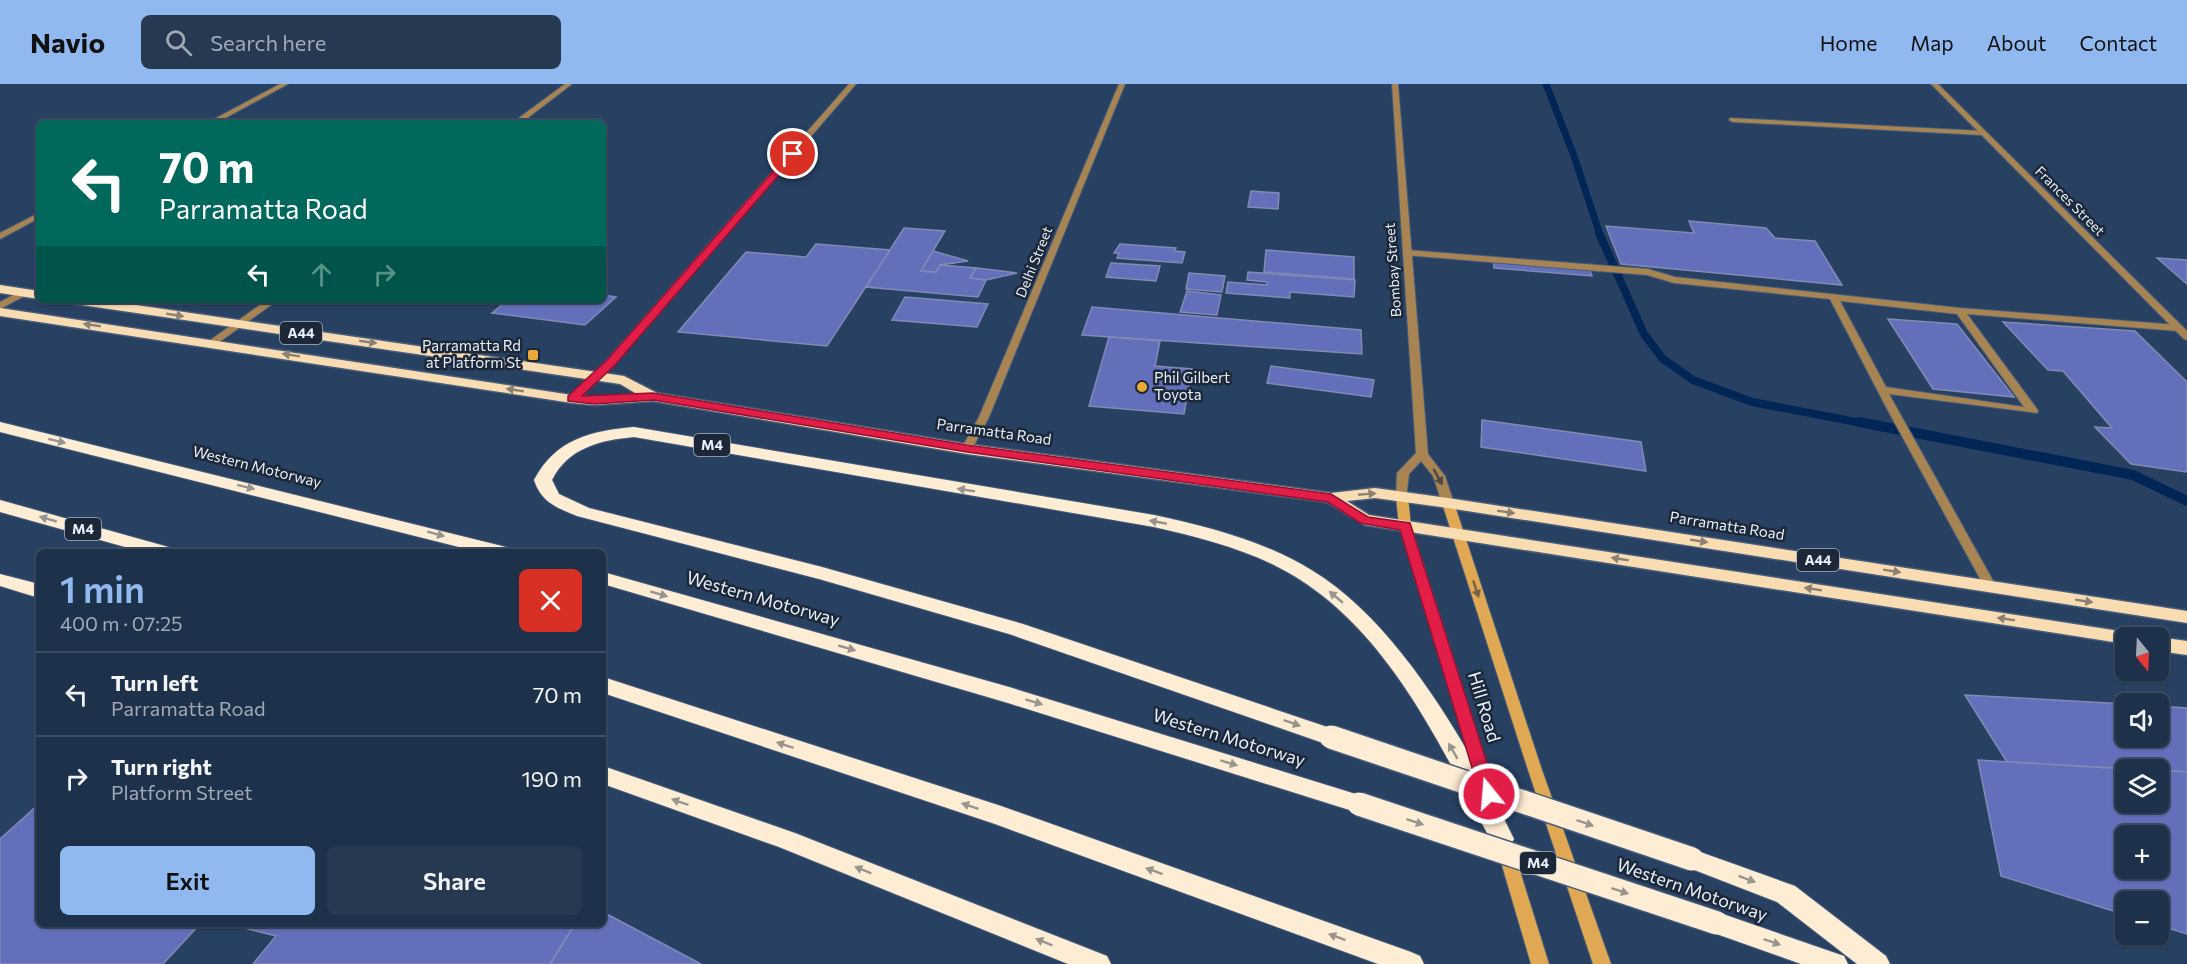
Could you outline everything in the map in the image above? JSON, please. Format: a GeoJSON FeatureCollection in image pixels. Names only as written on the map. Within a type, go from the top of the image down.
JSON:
{"type":"FeatureCollection","features":[{"type":"Feature","properties":{"kind":"highway"},"geometry":{"type":"LineString","coordinates":[[0,289],[36,294]]}},
{"type":"Feature","properties":{"kind":"highway","name":"Parramatta Road"},"geometry":{"type":"LineString","coordinates":[[95,303],[597,375],[624,380],[653,397]]}},
{"type":"Feature","properties":{"kind":"highway","name":"Parramatta Road"},"geometry":{"type":"LineString","coordinates":[[0,312],[572,399],[594,401],[653,397],[967,449],[1331,498],[1375,493],[1448,503],[2187,617]]}},
{"type":"Feature","properties":{"kind":"highway","name":"Western Motorway"},"geometry":{"type":"LineString","coordinates":[[0,428],[359,514],[492,549]]}},
{"type":"Feature","properties":{"kind":"highway","name":"M4"},"geometry":{"type":"LineString","coordinates":[[1502,839],[1422,697],[1380,639],[1332,593],[1270,556],[1231,540],[1195,529],[1156,521],[908,481],[634,432],[597,437],[571,447],[550,466],[543,480],[547,493],[557,502],[582,512],[822,573],[1016,629],[1331,737],[1692,859],[1786,894],[1877,964]]}},
{"type":"Feature","properties":{"kind":"highway","name":"Parramatta Road"},"geometry":{"type":"LineString","coordinates":[[1331,498],[1365,520],[2115,636]]}},
{"type":"Feature","properties":{"kind":"highway","name":"M4"},"geometry":{"type":"LineString","coordinates":[[0,506],[154,549]]}},
{"type":"Feature","properties":{"kind":"highway","name":"Western Motorway"},"geometry":{"type":"LineString","coordinates":[[606,579],[1009,695],[1359,804],[1835,964]]}},
{"type":"Feature","properties":{"kind":"highway"},"geometry":{"type":"LineString","coordinates":[[0,580],[36,590]]}},
{"type":"Feature","properties":{"kind":"highway"},"geometry":{"type":"LineString","coordinates":[[2169,646],[2187,648]]}},
{"type":"Feature","properties":{"kind":"highway"},"geometry":{"type":"LineString","coordinates":[[606,686],[1001,816],[1402,961]]}},
{"type":"Feature","properties":{"kind":"highway"},"geometry":{"type":"LineString","coordinates":[[606,776],[787,840],[1098,964]]}},
{"type":"Feature","properties":{"kind":"main road","name":"Hill Road"},"geometry":{"type":"LineString","coordinates":[[1402,497],[1405,526],[1540,964]]}},
{"type":"Feature","properties":{"kind":"main road","name":"Hill Road"},"geometry":{"type":"LineString","coordinates":[[1448,503],[1535,770],[1602,964]]}},
{"type":"Feature","properties":{"kind":"street"},"geometry":{"type":"LineString","coordinates":[[218,120],[285,84]]}},
{"type":"Feature","properties":{"kind":"street"},"geometry":{"type":"LineString","coordinates":[[520,120],[569,84]]}},
{"type":"Feature","properties":{"kind":"street"},"geometry":{"type":"LineString","coordinates":[[572,399],[597,375],[853,84]]}},
{"type":"Feature","properties":{"kind":"street","name":"Delhi Street"},"geometry":{"type":"LineString","coordinates":[[967,449],[984,417],[1122,84]]}},
{"type":"Feature","properties":{"kind":"street","name":"Bombay Street"},"geometry":{"type":"LineString","coordinates":[[1395,84],[1422,454]]}},
{"type":"Feature","properties":{"kind":"street","name":"Frances Street"},"geometry":{"type":"LineString","coordinates":[[1934,84],[2187,337]]}},
{"type":"Feature","properties":{"kind":"street"},"geometry":{"type":"LineString","coordinates":[[1733,120],[1982,133]]}},
{"type":"Feature","properties":{"kind":"street"},"geometry":{"type":"LineString","coordinates":[[0,236],[36,217]]}},
{"type":"Feature","properties":{"kind":"street"},"geometry":{"type":"LineString","coordinates":[[1407,253],[1648,272],[1674,280],[1960,311],[2178,328]]}},
{"type":"Feature","properties":{"kind":"street"},"geometry":{"type":"LineString","coordinates":[[0,306],[25,292]]}},
{"type":"Feature","properties":{"kind":"street"},"geometry":{"type":"LineString","coordinates":[[1833,297],[1990,586]]}},
{"type":"Feature","properties":{"kind":"street"},"geometry":{"type":"LineString","coordinates":[[212,343],[269,303]]}},
{"type":"Feature","properties":{"kind":"street"},"geometry":{"type":"LineString","coordinates":[[1882,390],[2033,411],[1960,311]]}},
{"type":"Feature","properties":{"kind":"street"},"geometry":{"type":"LineString","coordinates":[[1402,497],[1403,473],[1422,454],[1439,476],[1448,503]]}},
{"type":"Feature","properties":{"kind":"building"},"geometry":{"type":"Polygon","coordinates":[[[1251,191],[1279,193],[1278,209],[1248,207],[1251,191]]]}},
{"type":"Feature","properties":{"kind":"building"},"geometry":{"type":"Polygon","coordinates":[[[1689,221],[1766,228],[1775,238],[1815,241],[1842,285],[1621,264],[1606,226],[1694,233],[1689,221]]]}},
{"type":"Feature","properties":{"kind":"building"},"geometry":{"type":"Polygon","coordinates":[[[904,228],[945,231],[921,271],[936,272],[940,265],[976,268],[970,278],[986,280],[978,297],[866,287],[904,228]]]}},
{"type":"Feature","properties":{"kind":"building"},"geometry":{"type":"Polygon","coordinates":[[[816,244],[890,250],[827,346],[678,332],[746,252],[806,257],[816,244]]]}},
{"type":"Feature","properties":{"kind":"building"},"geometry":{"type":"Polygon","coordinates":[[[1120,244],[1176,248],[1175,251],[1185,252],[1182,263],[1117,258],[1119,253],[1114,253],[1120,244]]]}},
{"type":"Feature","properties":{"kind":"building"},"geometry":{"type":"Polygon","coordinates":[[[1266,250],[1354,257],[1354,279],[1264,272],[1266,250]]]}},
{"type":"Feature","properties":{"kind":"building"},"geometry":{"type":"Polygon","coordinates":[[[933,251],[968,261],[940,265],[936,272],[921,271],[933,251]]]}},
{"type":"Feature","properties":{"kind":"building"},"geometry":{"type":"Polygon","coordinates":[[[1493,257],[1588,265],[1592,276],[1494,268],[1493,257]]]}},
{"type":"Feature","properties":{"kind":"building"},"geometry":{"type":"Polygon","coordinates":[[[2157,258],[2187,260],[2187,284],[2157,258]]]}},
{"type":"Feature","properties":{"kind":"building"},"geometry":{"type":"Polygon","coordinates":[[[1111,263],[1160,266],[1156,281],[1106,277],[1111,263]]]}},
{"type":"Feature","properties":{"kind":"building"},"geometry":{"type":"Polygon","coordinates":[[[976,268],[1017,273],[986,280],[970,278],[976,268]]]}},
{"type":"Feature","properties":{"kind":"building"},"geometry":{"type":"Polygon","coordinates":[[[1248,272],[1355,280],[1354,297],[1290,292],[1290,298],[1226,293],[1228,282],[1267,285],[1267,282],[1247,280],[1248,272]]]}},
{"type":"Feature","properties":{"kind":"building"},"geometry":{"type":"Polygon","coordinates":[[[1189,273],[1225,276],[1222,292],[1186,289],[1189,273]]]}},
{"type":"Feature","properties":{"kind":"building"},"geometry":{"type":"Polygon","coordinates":[[[1187,291],[1221,295],[1217,315],[1180,312],[1187,291]]]}},
{"type":"Feature","properties":{"kind":"building"},"geometry":{"type":"Polygon","coordinates":[[[606,295],[616,297],[585,325],[492,313],[504,303],[606,303],[606,295]]]}},
{"type":"Feature","properties":{"kind":"building"},"geometry":{"type":"Polygon","coordinates":[[[905,297],[988,304],[977,327],[892,320],[905,297]]]}},
{"type":"Feature","properties":{"kind":"building"},"geometry":{"type":"Polygon","coordinates":[[[1092,307],[1361,330],[1362,354],[1082,335],[1092,307]]]}},
{"type":"Feature","properties":{"kind":"building"},"geometry":{"type":"Polygon","coordinates":[[[1888,319],[1957,324],[2014,397],[1933,389],[1888,319]]]}},
{"type":"Feature","properties":{"kind":"building"},"geometry":{"type":"Polygon","coordinates":[[[2003,322],[2135,331],[2187,382],[2187,472],[2131,464],[2095,427],[2112,428],[2063,371],[2048,370],[2003,322]]]}},
{"type":"Feature","properties":{"kind":"building","name":"Phil Gilbert Toyota"},"geometry":{"type":"Polygon","coordinates":[[[1109,337],[1160,341],[1155,366],[1192,369],[1184,414],[1089,406],[1109,337]]]}},
{"type":"Feature","properties":{"kind":"building"},"geometry":{"type":"Polygon","coordinates":[[[1271,366],[1374,380],[1371,397],[1267,383],[1271,366]]]}},
{"type":"Feature","properties":{"kind":"building"},"geometry":{"type":"Polygon","coordinates":[[[1482,420],[1641,442],[1646,471],[1481,447],[1482,420]]]}},
{"type":"Feature","properties":{"kind":"building"},"geometry":{"type":"Polygon","coordinates":[[[1965,695],[2115,703],[2115,747],[2169,747],[2169,707],[2187,708],[2187,772],[2169,771],[2169,759],[2115,759],[2115,768],[2007,762],[1965,695]]]}},
{"type":"Feature","properties":{"kind":"building"},"geometry":{"type":"Polygon","coordinates":[[[1978,760],[2115,768],[2115,813],[2169,813],[2169,771],[2187,772],[2187,934],[2169,928],[2169,891],[2115,891],[2115,912],[2001,876],[1978,760]]]}},
{"type":"Feature","properties":{"kind":"building"},"geometry":{"type":"Polygon","coordinates":[[[36,807],[36,927],[197,927],[163,964],[0,964],[0,839],[36,807]]]}},
{"type":"Feature","properties":{"kind":"building"},"geometry":{"type":"Polygon","coordinates":[[[606,914],[701,964],[550,964],[573,927],[606,927],[606,914]]]}},
{"type":"Feature","properties":{"kind":"building"},"geometry":{"type":"Polygon","coordinates":[[[241,927],[573,927],[550,964],[253,964],[276,936],[241,927]]]}},
{"type":"Feature","properties":{"kind":"waterway"},"geometry":{"type":"LineString","coordinates":[[1546,84],[1574,156],[1600,235]]}},
{"type":"Feature","properties":{"kind":"waterway"},"geometry":{"type":"LineString","coordinates":[[1599,233],[1644,334],[1663,359],[1693,380],[1752,402],[1867,424]]}},
{"type":"Feature","properties":{"kind":"waterway"},"geometry":{"type":"LineString","coordinates":[[1859,422],[2133,475],[2187,501]]}},
{"type":"Feature","properties":{"kind":"place","name":"Parramatta Rd at Platform St"},"geometry":{"type":"Point","coordinates":[533,355]}},
{"type":"Feature","properties":{"kind":"place","name":"Phil Gilbert Toyota"},"geometry":{"type":"Point","coordinates":[1142,387]}},
{"type":"Feature","properties":{"kind":"route"},"geometry":{"type":"LineString","coordinates":[[793,154],[611,362],[572,399],[594,401],[653,397],[967,449],[1331,498],[1365,520],[1405,526],[1489,794]]}}]}
